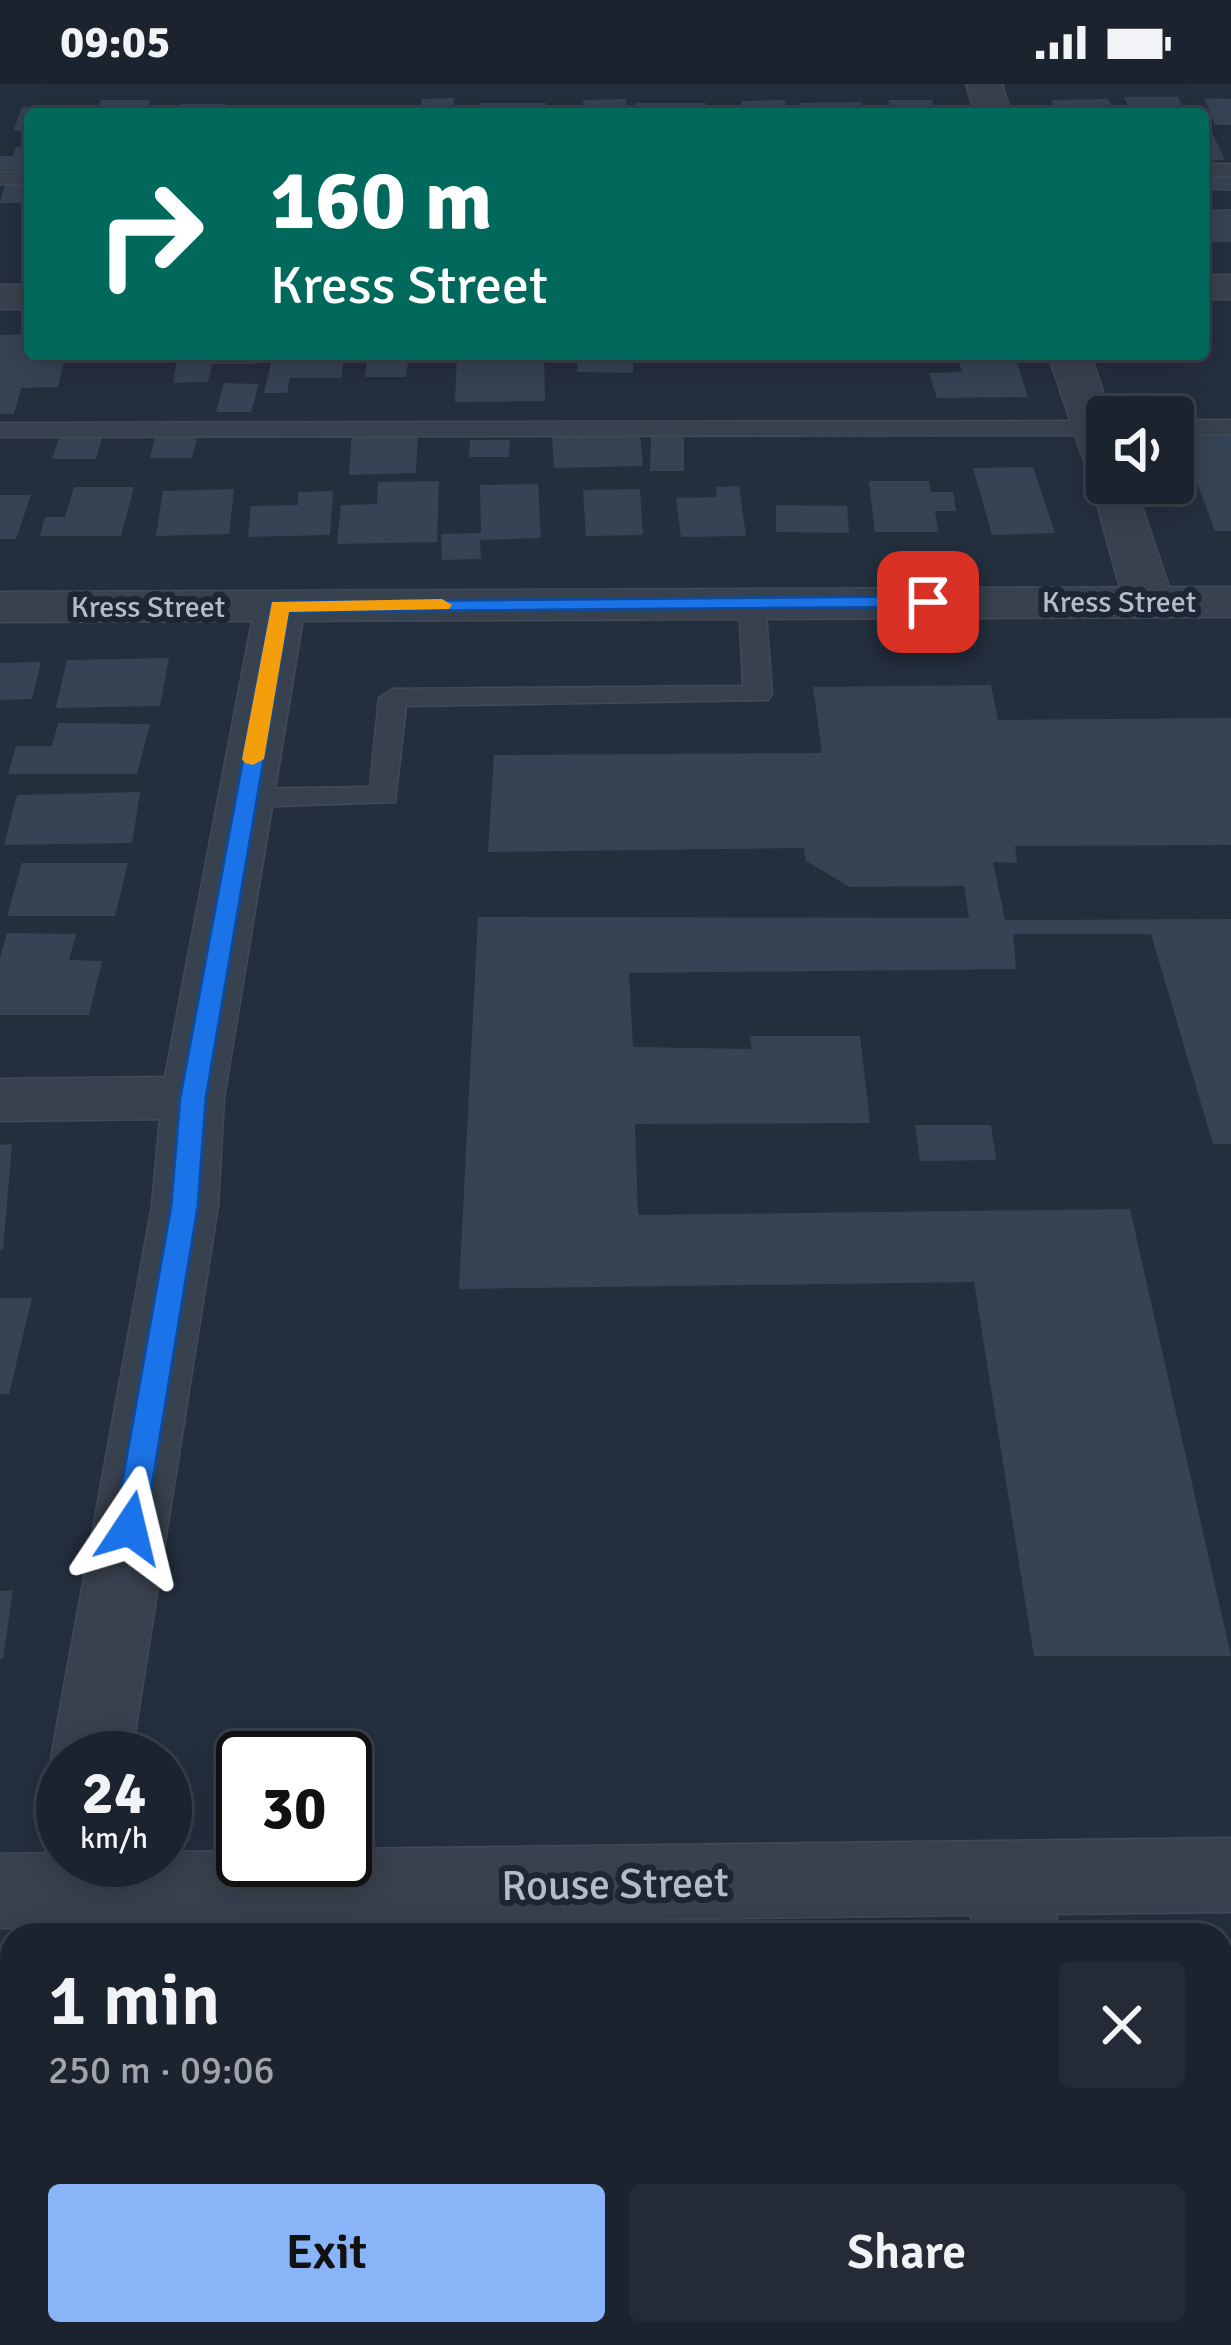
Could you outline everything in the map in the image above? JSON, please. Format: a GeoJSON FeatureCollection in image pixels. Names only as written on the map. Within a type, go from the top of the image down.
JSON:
{"type":"FeatureCollection","features":[{"type":"Feature","properties":{"kind":"street"},"geometry":{"type":"LineString","coordinates":[[1071,360],[1086,398]]}},
{"type":"Feature","properties":{"kind":"street"},"geometry":{"type":"LineString","coordinates":[[1118,504],[1149,602]]}},
{"type":"Feature","properties":{"kind":"street","name":"Kress Street"},"geometry":{"type":"LineString","coordinates":[[0,608],[1231,602]]}},
{"type":"Feature","properties":{"kind":"street"},"geometry":{"type":"LineString","coordinates":[[96,1731],[184,1206],[193,1098],[280,606]]}},
{"type":"Feature","properties":{"kind":"street"},"geometry":{"type":"LineString","coordinates":[[0,1100],[193,1098]]}},
{"type":"Feature","properties":{"kind":"street","name":"Rouse Street"},"geometry":{"type":"LineString","coordinates":[[51,1894],[1012,1906],[1231,1875]]}},
{"type":"Feature","properties":{"kind":"lane"},"geometry":{"type":"LineString","coordinates":[[1194,427],[1231,427]]}},
{"type":"Feature","properties":{"kind":"lane"},"geometry":{"type":"LineString","coordinates":[[0,430],[1086,442]]}},
{"type":"Feature","properties":{"kind":"lane"},"geometry":{"type":"LineString","coordinates":[[246,799],[384,796],[393,698],[758,694],[752,602]]}},
{"type":"Feature","properties":{"kind":"building"},"geometry":{"type":"Polygon","coordinates":[[[1124,97],[1178,97],[1183,108],[1129,108],[1124,97]]]}},
{"type":"Feature","properties":{"kind":"building"},"geometry":{"type":"Polygon","coordinates":[[[454,98],[453,108],[404,108],[421,106],[422,99],[454,98]]]}},
{"type":"Feature","properties":{"kind":"building"},"geometry":{"type":"Polygon","coordinates":[[[1204,98],[1231,99],[1231,125],[1215,125],[1204,98]]]}},
{"type":"Feature","properties":{"kind":"building"},"geometry":{"type":"Polygon","coordinates":[[[626,99],[627,108],[584,108],[583,100],[626,99]]]}},
{"type":"Feature","properties":{"kind":"building"},"geometry":{"type":"Polygon","coordinates":[[[1108,99],[1112,108],[1054,108],[1051,100],[1108,99]]]}},
{"type":"Feature","properties":{"kind":"building"},"geometry":{"type":"Polygon","coordinates":[[[101,100],[150,100],[148,108],[98,108],[101,100]]]}},
{"type":"Feature","properties":{"kind":"building"},"geometry":{"type":"Polygon","coordinates":[[[785,100],[787,108],[742,108],[741,101],[785,100]]]}},
{"type":"Feature","properties":{"kind":"building"},"geometry":{"type":"Polygon","coordinates":[[[888,100],[932,100],[934,108],[890,108],[888,100]]]}},
{"type":"Feature","properties":{"kind":"building"},"geometry":{"type":"Polygon","coordinates":[[[861,102],[862,108],[799,108],[798,103],[861,102]]]}},
{"type":"Feature","properties":{"kind":"building"},"geometry":{"type":"Polygon","coordinates":[[[480,103],[546,103],[546,108],[480,108],[480,103]]]}},
{"type":"Feature","properties":{"kind":"building"},"geometry":{"type":"Polygon","coordinates":[[[635,103],[706,103],[706,108],[635,108],[635,103]]]}},
{"type":"Feature","properties":{"kind":"building"},"geometry":{"type":"Polygon","coordinates":[[[181,104],[226,104],[225,108],[180,108],[181,104]]]}},
{"type":"Feature","properties":{"kind":"building"},"geometry":{"type":"Polygon","coordinates":[[[269,105],[311,105],[310,108],[269,105]]]}},
{"type":"Feature","properties":{"kind":"building"},"geometry":{"type":"Polygon","coordinates":[[[388,105],[388,108],[324,108],[388,105]]]}},
{"type":"Feature","properties":{"kind":"building"},"geometry":{"type":"Polygon","coordinates":[[[22,107],[66,107],[24,108],[24,131],[13,131],[22,107]]]}},
{"type":"Feature","properties":{"kind":"building"},"geometry":{"type":"Polygon","coordinates":[[[1209,134],[1213,134],[1225,160],[1209,160],[1209,134]]]}},
{"type":"Feature","properties":{"kind":"building"},"geometry":{"type":"Polygon","coordinates":[[[16,147],[24,147],[24,170],[0,170],[0,156],[13,156],[16,147]]]}},
{"type":"Feature","properties":{"kind":"building"},"geometry":{"type":"Polygon","coordinates":[[[1209,175],[1231,175],[1231,191],[1209,191],[1209,175]]]}},
{"type":"Feature","properties":{"kind":"building"},"geometry":{"type":"Polygon","coordinates":[[[5,184],[24,184],[24,203],[0,203],[5,184]]]}},
{"type":"Feature","properties":{"kind":"building"},"geometry":{"type":"Polygon","coordinates":[[[1209,209],[1231,209],[1231,242],[1209,242],[1209,209]]]}},
{"type":"Feature","properties":{"kind":"building"},"geometry":{"type":"Polygon","coordinates":[[[24,334],[24,360],[65,360],[58,387],[21,388],[14,414],[0,414],[0,335],[24,334]]]}},
{"type":"Feature","properties":{"kind":"building"},"geometry":{"type":"Polygon","coordinates":[[[177,360],[255,360],[255,364],[212,364],[208,382],[173,383],[177,360]]]}},
{"type":"Feature","properties":{"kind":"building"},"geometry":{"type":"Polygon","coordinates":[[[272,360],[344,360],[341,378],[290,378],[287,393],[264,393],[272,360]]]}},
{"type":"Feature","properties":{"kind":"building"},"geometry":{"type":"Polygon","coordinates":[[[367,360],[408,360],[406,377],[365,377],[367,360]]]}},
{"type":"Feature","properties":{"kind":"building"},"geometry":{"type":"Polygon","coordinates":[[[457,360],[544,360],[545,401],[455,402],[457,360]]]}},
{"type":"Feature","properties":{"kind":"building"},"geometry":{"type":"Polygon","coordinates":[[[578,360],[633,360],[633,373],[577,372],[578,360]]]}},
{"type":"Feature","properties":{"kind":"building"},"geometry":{"type":"Polygon","coordinates":[[[959,360],[1016,360],[1028,397],[937,398],[929,373],[962,372],[959,360]]]}},
{"type":"Feature","properties":{"kind":"building"},"geometry":{"type":"Polygon","coordinates":[[[224,383],[259,384],[251,412],[216,412],[224,383]]]}},
{"type":"Feature","properties":{"kind":"building"},"geometry":{"type":"Polygon","coordinates":[[[1194,429],[1231,429],[1231,531],[1215,531],[1194,475],[1194,429]]]}},
{"type":"Feature","properties":{"kind":"building"},"geometry":{"type":"Polygon","coordinates":[[[418,432],[416,473],[349,475],[352,433],[418,432]]]}},
{"type":"Feature","properties":{"kind":"building"},"geometry":{"type":"Polygon","coordinates":[[[640,434],[643,466],[554,468],[552,436],[640,434]]]}},
{"type":"Feature","properties":{"kind":"building"},"geometry":{"type":"Polygon","coordinates":[[[651,436],[684,437],[684,471],[650,471],[651,436]]]}},
{"type":"Feature","properties":{"kind":"building"},"geometry":{"type":"Polygon","coordinates":[[[59,438],[102,438],[96,459],[52,459],[59,438]]]}},
{"type":"Feature","properties":{"kind":"building"},"geometry":{"type":"Polygon","coordinates":[[[155,438],[197,438],[192,458],[150,458],[155,438]]]}},
{"type":"Feature","properties":{"kind":"building"},"geometry":{"type":"Polygon","coordinates":[[[470,440],[510,440],[509,457],[469,457],[470,440]]]}},
{"type":"Feature","properties":{"kind":"building"},"geometry":{"type":"Polygon","coordinates":[[[1033,467],[1055,533],[992,535],[973,468],[1033,467]]]}},
{"type":"Feature","properties":{"kind":"building"},"geometry":{"type":"Polygon","coordinates":[[[439,481],[437,542],[337,544],[341,505],[377,504],[378,482],[439,481]]]}},
{"type":"Feature","properties":{"kind":"building"},"geometry":{"type":"Polygon","coordinates":[[[869,481],[929,481],[931,492],[953,492],[956,511],[935,511],[938,532],[875,532],[869,481]]]}},
{"type":"Feature","properties":{"kind":"building"},"geometry":{"type":"Polygon","coordinates":[[[538,484],[541,538],[480,540],[481,559],[442,560],[441,534],[481,533],[480,485],[538,484]]]}},
{"type":"Feature","properties":{"kind":"building"},"geometry":{"type":"Polygon","coordinates":[[[739,486],[746,536],[681,537],[676,498],[717,497],[716,487],[739,486]]]}},
{"type":"Feature","properties":{"kind":"building"},"geometry":{"type":"Polygon","coordinates":[[[74,487],[134,487],[121,536],[40,536],[45,517],[65,517],[74,487]]]}},
{"type":"Feature","properties":{"kind":"building"},"geometry":{"type":"Polygon","coordinates":[[[234,489],[229,534],[156,536],[163,491],[234,489]]]}},
{"type":"Feature","properties":{"kind":"building"},"geometry":{"type":"Polygon","coordinates":[[[640,489],[643,535],[586,536],[583,490],[640,489]]]}},
{"type":"Feature","properties":{"kind":"building"},"geometry":{"type":"Polygon","coordinates":[[[333,491],[330,535],[248,537],[251,506],[298,505],[298,492],[333,491]]]}},
{"type":"Feature","properties":{"kind":"building"},"geometry":{"type":"Polygon","coordinates":[[[0,495],[31,495],[16,539],[0,539],[0,495]]]}},
{"type":"Feature","properties":{"kind":"building"},"geometry":{"type":"Polygon","coordinates":[[[776,505],[847,506],[849,533],[776,532],[776,505]]]}},
{"type":"Feature","properties":{"kind":"building"},"geometry":{"type":"Polygon","coordinates":[[[169,658],[160,706],[56,708],[67,660],[169,658]]]}},
{"type":"Feature","properties":{"kind":"building"},"geometry":{"type":"Polygon","coordinates":[[[41,662],[32,699],[0,700],[0,663],[41,662]]]}},
{"type":"Feature","properties":{"kind":"building"},"geometry":{"type":"Polygon","coordinates":[[[991,685],[998,720],[1231,718],[1231,845],[1015,846],[1017,863],[993,862],[1005,920],[1231,919],[1231,1144],[1213,1144],[1151,934],[1013,934],[1016,969],[629,973],[633,1047],[752,1049],[750,1036],[860,1036],[870,1123],[635,1124],[638,1215],[1130,1209],[1231,1656],[1034,1656],[974,1282],[459,1289],[478,917],[969,918],[964,886],[850,887],[806,861],[804,848],[488,852],[494,755],[822,753],[813,687],[991,685]]]}},
{"type":"Feature","properties":{"kind":"building"},"geometry":{"type":"Polygon","coordinates":[[[58,723],[150,724],[137,774],[8,774],[16,746],[52,746],[58,723]]]}},
{"type":"Feature","properties":{"kind":"building"},"geometry":{"type":"Polygon","coordinates":[[[140,792],[132,843],[4,845],[17,795],[140,792]]]}},
{"type":"Feature","properties":{"kind":"building"},"geometry":{"type":"Polygon","coordinates":[[[22,863],[128,863],[115,916],[7,916],[22,863]]]}},
{"type":"Feature","properties":{"kind":"building"},"geometry":{"type":"Polygon","coordinates":[[[7,933],[76,934],[69,960],[102,961],[89,1015],[0,1015],[0,958],[7,933]]]}},
{"type":"Feature","properties":{"kind":"building"},"geometry":{"type":"Polygon","coordinates":[[[915,1125],[991,1125],[996,1160],[920,1161],[915,1125]]]}},
{"type":"Feature","properties":{"kind":"building"},"geometry":{"type":"Polygon","coordinates":[[[12,1144],[3,1250],[0,1250],[0,1145],[12,1144]]]}},
{"type":"Feature","properties":{"kind":"building"},"geometry":{"type":"Polygon","coordinates":[[[0,1298],[32,1298],[9,1394],[0,1394],[0,1298]]]}},
{"type":"Feature","properties":{"kind":"building"},"geometry":{"type":"Polygon","coordinates":[[[13,1590],[3,1659],[0,1659],[0,1591],[13,1590]]]}},
{"type":"Feature","properties":{"kind":"slow traffic"},"geometry":{"type":"LineString","coordinates":[[253,759],[280,606],[442,605]]}},
{"type":"Feature","properties":{"kind":"route"},"geometry":{"type":"LineString","coordinates":[[130,1528],[184,1206],[193,1098],[280,606],[928,602]]}}]}
